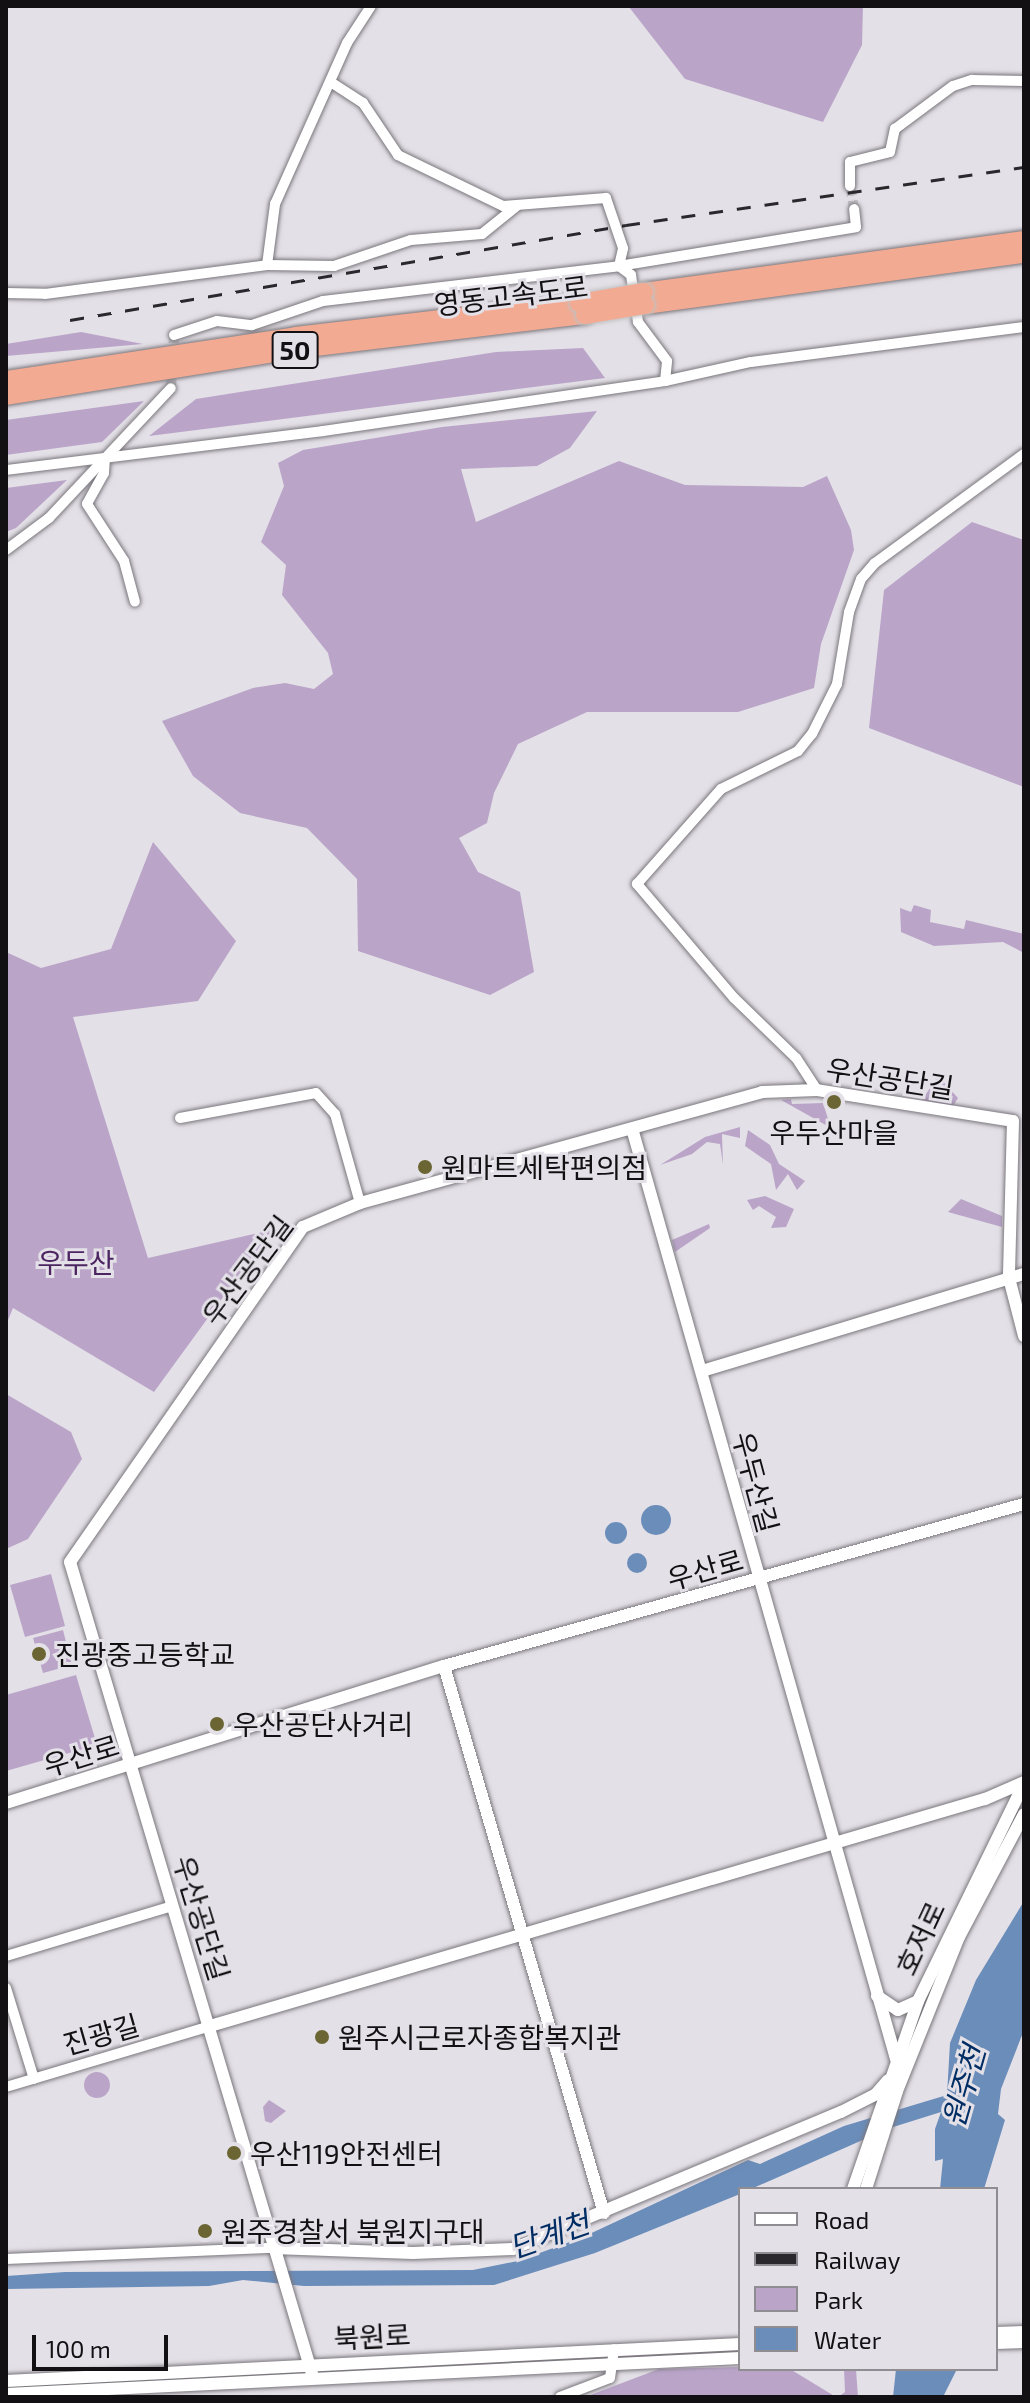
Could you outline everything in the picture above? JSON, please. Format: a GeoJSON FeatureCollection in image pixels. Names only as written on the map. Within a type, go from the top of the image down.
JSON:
{"type":"FeatureCollection","features":[{"type":"Feature","properties":{"kind":"highway","name":"영동고속도로"},"geometry":{"type":"LineString","coordinates":[[6,396],[1024,240]]}},
{"type":"Feature","properties":{"kind":"highway","name":"영동고속도로"},"geometry":{"type":"LineString","coordinates":[[645,299],[1024,254]]}},
{"type":"Feature","properties":{"kind":"highway","name":"영동고속도로"},"geometry":{"type":"LineString","coordinates":[[6,380],[296,336],[582,309]]}},
{"type":"Feature","properties":{"kind":"street"},"geometry":{"type":"LineString","coordinates":[[267,265],[275,204],[332,83],[347,43],[371,6]]}},
{"type":"Feature","properties":{"kind":"street"},"geometry":{"type":"LineString","coordinates":[[850,186],[850,162],[890,152],[895,129],[953,86],[972,80],[1024,81]]}},
{"type":"Feature","properties":{"kind":"street"},"geometry":{"type":"LineString","coordinates":[[332,83],[363,103],[398,155],[503,206],[606,198],[623,248],[619,266]]}},
{"type":"Feature","properties":{"kind":"street"},"geometry":{"type":"LineString","coordinates":[[6,293],[45,294],[267,265],[334,266],[411,240],[482,234],[518,205]]}},
{"type":"Feature","properties":{"kind":"street"},"geometry":{"type":"LineString","coordinates":[[174,335],[217,321],[252,325],[323,301],[619,266],[856,227],[854,209]]}},
{"type":"Feature","properties":{"kind":"street"},"geometry":{"type":"LineString","coordinates":[[619,266],[631,275],[638,322],[667,361],[665,381]]}},
{"type":"Feature","properties":{"kind":"street"},"geometry":{"type":"LineString","coordinates":[[6,470],[665,381],[751,362],[1024,327]]}},
{"type":"Feature","properties":{"kind":"street"},"geometry":{"type":"LineString","coordinates":[[6,550],[28,537],[171,388]]}},
{"type":"Feature","properties":{"kind":"street"},"geometry":{"type":"LineString","coordinates":[[817,1090],[796,1058],[734,998],[637,884],[721,789],[798,751],[812,734],[837,684],[849,612],[861,579],[875,563],[1024,454]]}},
{"type":"Feature","properties":{"kind":"street"},"geometry":{"type":"LineString","coordinates":[[105,458],[104,473],[87,504],[124,561],[135,602]]}},
{"type":"Feature","properties":{"kind":"street","name":"우산공단길"},"geometry":{"type":"LineString","coordinates":[[309,2363],[70,1562],[303,1227],[360,1203],[633,1132],[762,1092],[817,1090],[1013,1121],[1009,1278],[1024,1336]]}},
{"type":"Feature","properties":{"kind":"street"},"geometry":{"type":"LineString","coordinates":[[180,1118],[316,1093],[335,1114],[360,1203]]}},
{"type":"Feature","properties":{"kind":"street","name":"우두산길"},"geometry":{"type":"LineString","coordinates":[[633,1132],[702,1371],[756,1579],[896,2059]]}},
{"type":"Feature","properties":{"kind":"street"},"geometry":{"type":"LineString","coordinates":[[702,1371],[1024,1274]]}},
{"type":"Feature","properties":{"kind":"street","name":"우산로"},"geometry":{"type":"LineString","coordinates":[[6,1803],[444,1666],[1024,1504]]}},
{"type":"Feature","properties":{"kind":"street"},"geometry":{"type":"LineString","coordinates":[[444,1666],[520,1937],[604,2213]]}},
{"type":"Feature","properties":{"kind":"street"},"geometry":{"type":"LineString","coordinates":[[520,1937],[985,1799],[1024,1783]]}},
{"type":"Feature","properties":{"kind":"street","name":"호저로"},"geometry":{"type":"LineString","coordinates":[[866,2167],[874,2119],[923,2026],[959,1937],[1020,1808],[1024,1783]]}},
{"type":"Feature","properties":{"kind":"street"},"geometry":{"type":"LineString","coordinates":[[985,1799],[1000,1806],[1002,1822]]}},
{"type":"Feature","properties":{"kind":"street","name":"호저로"},"geometry":{"type":"LineString","coordinates":[[892,2086],[896,2059],[918,2001],[1002,1822],[1020,1808]]}},
{"type":"Feature","properties":{"kind":"street"},"geometry":{"type":"LineString","coordinates":[[6,1956],[173,1906]]}},
{"type":"Feature","properties":{"kind":"street","name":"우산공단길"},"geometry":{"type":"LineString","coordinates":[[210,2026],[520,1937]]}},
{"type":"Feature","properties":{"kind":"street"},"geometry":{"type":"LineString","coordinates":[[6,1988],[34,2079]]}},
{"type":"Feature","properties":{"kind":"street"},"geometry":{"type":"LineString","coordinates":[[877,1996],[889,2012],[923,2026]]}},
{"type":"Feature","properties":{"kind":"street"},"geometry":{"type":"LineString","coordinates":[[877,1996],[898,2010],[918,2001]]}},
{"type":"Feature","properties":{"kind":"street","name":"진광길"},"geometry":{"type":"LineString","coordinates":[[6,2087],[210,2026]]}},
{"type":"Feature","properties":{"kind":"street"},"geometry":{"type":"LineString","coordinates":[[6,2259],[513,2249],[841,2112],[892,2086]]}},
{"type":"Feature","properties":{"kind":"street"},"geometry":{"type":"LineString","coordinates":[[854,2187],[866,2167],[892,2086]]}},
{"type":"Feature","properties":{"kind":"street"},"geometry":{"type":"LineString","coordinates":[[841,2112],[860,2109],[874,2119]]}},
{"type":"Feature","properties":{"kind":"street"},"geometry":{"type":"LineString","coordinates":[[866,2167],[866,2187]]}},
{"type":"Feature","properties":{"kind":"street"},"geometry":{"type":"LineString","coordinates":[[998,2333],[1022,2337]]}},
{"type":"Feature","properties":{"kind":"street"},"geometry":{"type":"LineString","coordinates":[[998,2343],[1022,2337]]}},
{"type":"Feature","properties":{"kind":"street","name":"북원로"},"geometry":{"type":"LineString","coordinates":[[6,2381],[309,2363],[738,2344]]}},
{"type":"Feature","properties":{"kind":"street"},"geometry":{"type":"LineString","coordinates":[[560,2397],[610,2378],[614,2349]]}},
{"type":"Feature","properties":{"kind":"street","name":"북원로"},"geometry":{"type":"LineString","coordinates":[[6,2394],[738,2358]]}},
{"type":"Feature","properties":{"kind":"street"},"geometry":{"type":"LineString","coordinates":[[309,2363],[313,2377]]}},
{"type":"Feature","properties":{"kind":"green space"},"geometry":{"type":"Polygon","coordinates":[[[863,6],[862,45],[823,122],[685,79],[629,7],[863,6]]]}},
{"type":"Feature","properties":{"kind":"green space"},"geometry":{"type":"Polygon","coordinates":[[[81,332],[143,344],[6,356],[6,344],[81,332]]]}},
{"type":"Feature","properties":{"kind":"green space"},"geometry":{"type":"Polygon","coordinates":[[[583,348],[605,378],[149,436],[196,399],[496,352],[583,348]]]}},
{"type":"Feature","properties":{"kind":"green space"},"geometry":{"type":"Polygon","coordinates":[[[144,401],[102,442],[6,455],[6,420],[144,401]]]}},
{"type":"Feature","properties":{"kind":"green space"},"geometry":{"type":"Polygon","coordinates":[[[597,411],[570,448],[537,466],[461,469],[476,522],[619,461],[685,485],[803,487],[827,476],[851,530],[854,550],[821,644],[814,688],[738,712],[587,712],[518,744],[494,793],[487,823],[459,838],[478,872],[520,892],[534,972],[490,995],[358,951],[357,879],[307,828],[240,813],[193,776],[162,721],[253,688],[285,683],[314,689],[333,674],[328,653],[282,595],[286,565],[261,542],[284,486],[278,463],[303,450],[442,427],[597,411]]]}},
{"type":"Feature","properties":{"kind":"green space"},"geometry":{"type":"Polygon","coordinates":[[[67,480],[16,528],[6,532],[6,488],[67,480]]]}},
{"type":"Feature","properties":{"kind":"green space"},"geometry":{"type":"Polygon","coordinates":[[[972,522],[1024,540],[1024,787],[869,728],[884,590],[972,522]]]}},
{"type":"Feature","properties":{"kind":"green space","name":"우두산"},"geometry":{"type":"Polygon","coordinates":[[[153,842],[236,941],[198,1001],[73,1017],[148,1258],[272,1230],[154,1392],[13,1308],[6,1325],[6,952],[41,968],[111,949],[153,842]]]}},
{"type":"Feature","properties":{"kind":"green space"},"geometry":{"type":"Polygon","coordinates":[[[914,905],[931,910],[930,922],[964,929],[966,920],[1024,934],[1024,953],[1003,942],[934,946],[901,932],[900,908],[911,912],[914,905]]]}},
{"type":"Feature","properties":{"kind":"green space"},"geometry":{"type":"Polygon","coordinates":[[[938,1076],[958,1098],[953,1106],[922,1100],[938,1076]]]}},
{"type":"Feature","properties":{"kind":"green space"},"geometry":{"type":"Polygon","coordinates":[[[791,1099],[792,1104],[823,1103],[831,1128],[781,1100],[791,1099]]]}},
{"type":"Feature","properties":{"kind":"green space"},"geometry":{"type":"Polygon","coordinates":[[[740,1127],[740,1138],[722,1134],[723,1165],[720,1144],[707,1142],[692,1154],[660,1165],[705,1137],[740,1127]]]}},
{"type":"Feature","properties":{"kind":"green space"},"geometry":{"type":"Polygon","coordinates":[[[748,1130],[770,1145],[779,1164],[805,1181],[797,1190],[788,1174],[776,1190],[771,1164],[745,1146],[748,1130]]]}},
{"type":"Feature","properties":{"kind":"green space"},"geometry":{"type":"Polygon","coordinates":[[[765,1196],[794,1209],[786,1227],[771,1228],[776,1217],[759,1206],[753,1210],[747,1200],[765,1196]]]}},
{"type":"Feature","properties":{"kind":"green space"},"geometry":{"type":"Polygon","coordinates":[[[961,1199],[1002,1216],[1002,1227],[948,1212],[961,1199]]]}},
{"type":"Feature","properties":{"kind":"green space"},"geometry":{"type":"Polygon","coordinates":[[[709,1224],[710,1228],[675,1252],[672,1240],[709,1224]]]}},
{"type":"Feature","properties":{"kind":"green space"},"geometry":{"type":"Polygon","coordinates":[[[6,1394],[71,1432],[82,1459],[28,1539],[6,1549],[6,1394]]]}},
{"type":"Feature","properties":{"kind":"green space"},"geometry":{"type":"Polygon","coordinates":[[[51,1574],[65,1626],[25,1637],[10,1585],[51,1574]]]}},
{"type":"Feature","properties":{"kind":"green space"},"geometry":{"type":"Polygon","coordinates":[[[63,1630],[72,1665],[43,1673],[33,1638],[63,1630]]]}},
{"type":"Feature","properties":{"kind":"green space"},"geometry":{"type":"Polygon","coordinates":[[[76,1675],[97,1745],[6,1771],[6,1695],[76,1675]]]}},
{"type":"Feature","properties":{"kind":"green space"},"geometry":{"type":"Polygon","coordinates":[[[97,2072],[107,2075],[110,2085],[107,2095],[97,2098],[87,2095],[84,2085],[87,2075],[97,2072]]]}},
{"type":"Feature","properties":{"kind":"green space"},"geometry":{"type":"Polygon","coordinates":[[[269,2100],[286,2111],[271,2123],[265,2121],[263,2107],[269,2100]]]}},
{"type":"Feature","properties":{"kind":"green space"},"geometry":{"type":"Polygon","coordinates":[[[738,2367],[738,2371],[793,2371],[836,2397],[585,2397],[659,2369],[738,2367]]]}},
{"type":"Feature","properties":{"kind":"green space"},"geometry":{"type":"Polygon","coordinates":[[[844,2371],[856,2371],[858,2397],[838,2397],[845,2392],[844,2371]]]}},
{"type":"Feature","properties":{"kind":"water"},"geometry":{"type":"Polygon","coordinates":[[[656,1505],[662,1506],[670,1514],[670,1526],[662,1534],[656,1535],[650,1534],[642,1526],[641,1520],[642,1514],[650,1506],[656,1505]]]}},
{"type":"Feature","properties":{"kind":"water"},"geometry":{"type":"Polygon","coordinates":[[[616,1522],[624,1525],[627,1533],[624,1541],[616,1544],[608,1541],[605,1533],[608,1525],[616,1522]]]}},
{"type":"Feature","properties":{"kind":"water"},"geometry":{"type":"Polygon","coordinates":[[[637,1553],[644,1556],[647,1563],[644,1570],[637,1573],[630,1570],[627,1563],[630,1556],[637,1553]]]}},
{"type":"Feature","properties":{"kind":"water","name":"원주천"},"geometry":{"type":"Polygon","coordinates":[[[1024,1901],[1024,2030],[1001,2089],[998,2114],[1005,2120],[985,2187],[940,2187],[943,2159],[935,2161],[935,2129],[941,2112],[890,2128],[756,2187],[738,2187],[738,2195],[595,2253],[494,2285],[304,2286],[243,2280],[209,2286],[6,2289],[6,2276],[65,2272],[473,2270],[518,2261],[583,2237],[748,2160],[760,2164],[844,2126],[947,2095],[950,2043],[976,1980],[1024,1901]]]}},
{"type":"Feature","properties":{"kind":"water"},"geometry":{"type":"Polygon","coordinates":[[[896,2371],[956,2371],[943,2397],[893,2397],[896,2371]]]}},
{"type":"Feature","properties":{"kind":"tunnel"},"geometry":{"type":"LineString","coordinates":[[850,186],[854,209]]}},
{"type":"Feature","properties":{"kind":"tunnel"},"geometry":{"type":"LineString","coordinates":[[171,388],[174,335]]}},
{"type":"Feature","properties":{"kind":"railway"},"geometry":{"type":"LineString","coordinates":[[70,320],[626,225],[1024,167]]}},
{"type":"Feature","properties":{"kind":"place","name":"우두산마을"},"geometry":{"type":"Point","coordinates":[834,1102]}},
{"type":"Feature","properties":{"kind":"place","name":"원마트세탁편의점"},"geometry":{"type":"Point","coordinates":[425,1167]}},
{"type":"Feature","properties":{"kind":"place","name":"진광중고등학교"},"geometry":{"type":"Point","coordinates":[39,1654]}},
{"type":"Feature","properties":{"kind":"place","name":"우산공단사거리"},"geometry":{"type":"Point","coordinates":[217,1724]}},
{"type":"Feature","properties":{"kind":"place","name":"원주시근로자종합복지관"},"geometry":{"type":"Point","coordinates":[322,2037]}},
{"type":"Feature","properties":{"kind":"place","name":"우산119안전센터"},"geometry":{"type":"Point","coordinates":[234,2153]}},
{"type":"Feature","properties":{"kind":"place","name":"원주경찰서 북원지구대"},"geometry":{"type":"Point","coordinates":[205,2231]}},
{"type":"Feature","properties":{"kind":"water label","name":"단계천"},"geometry":{"type":"Point","coordinates":[549,2234]}}]}
